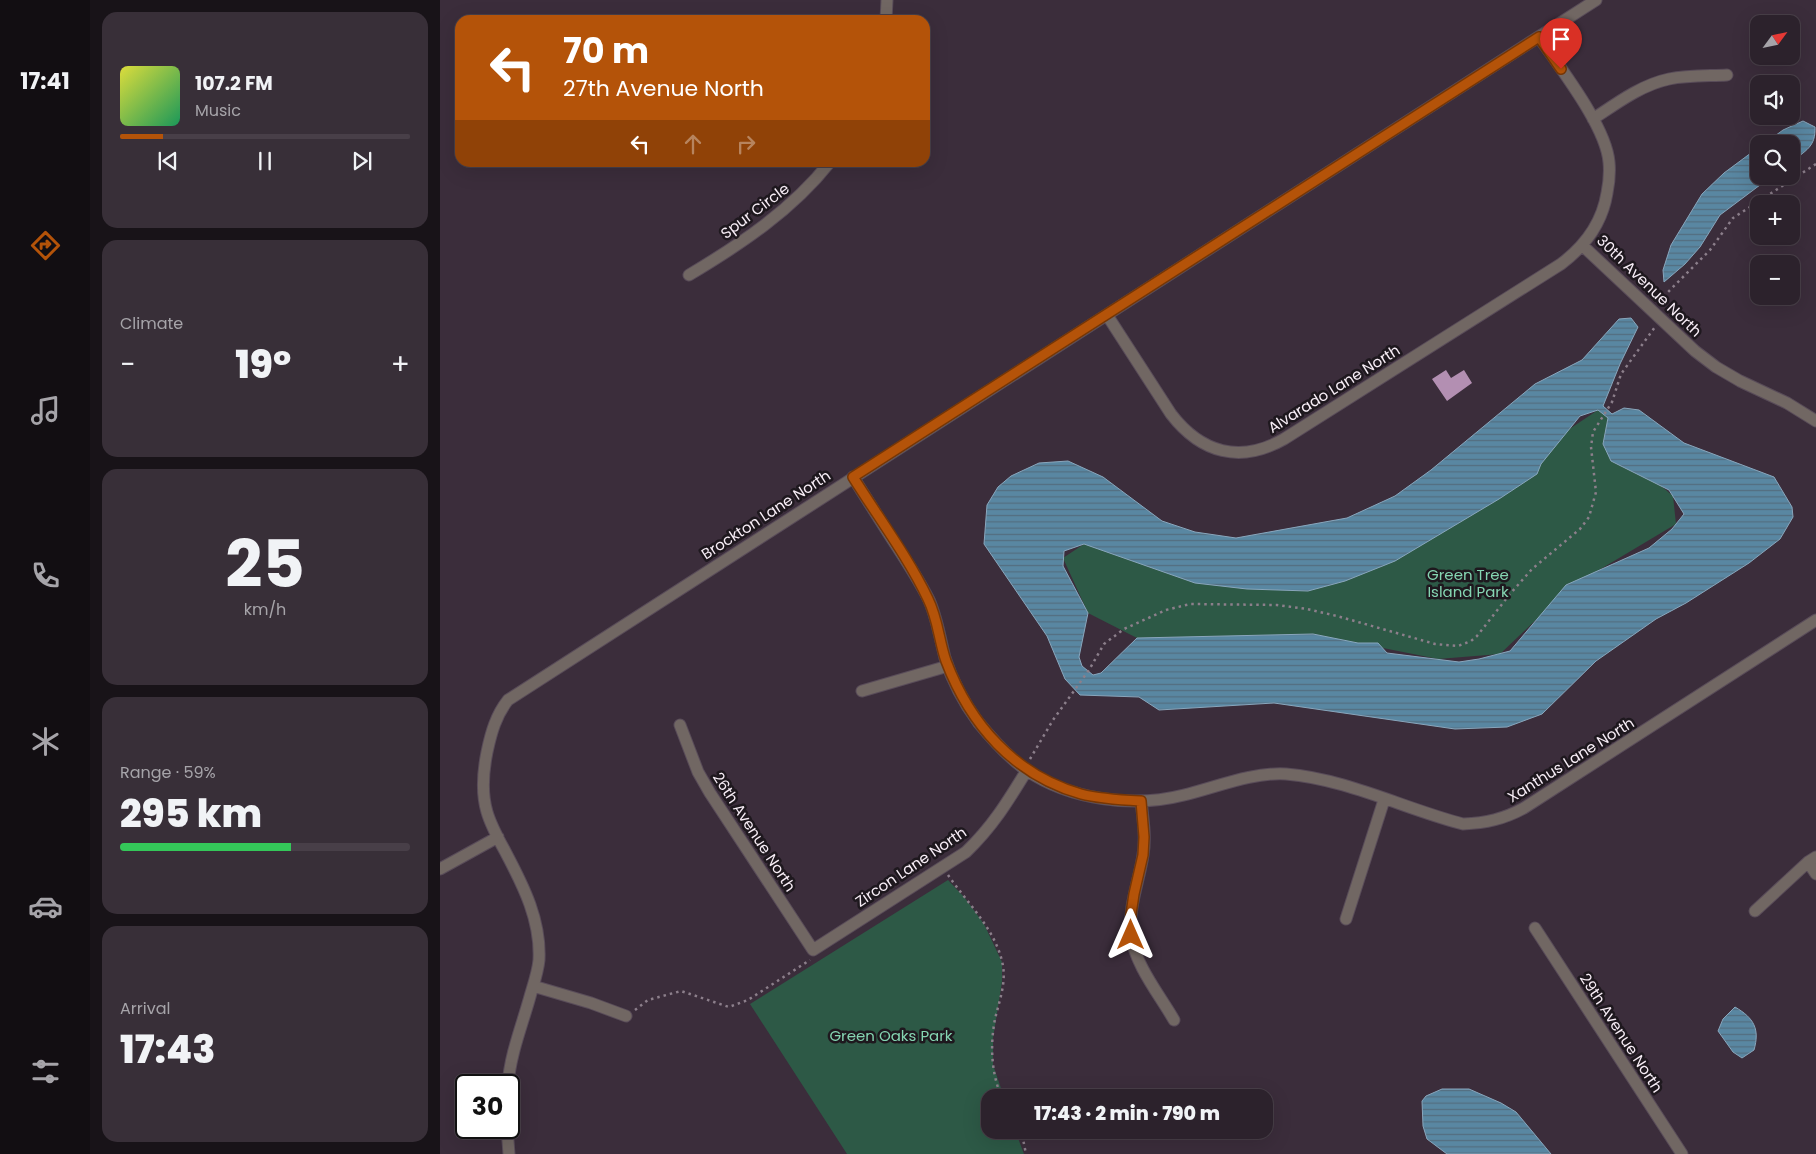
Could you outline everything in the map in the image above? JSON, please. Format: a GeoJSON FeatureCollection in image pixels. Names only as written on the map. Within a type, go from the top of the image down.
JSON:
{"type":"FeatureCollection","features":[{"type":"Feature","properties":{"kind":"street"},"geometry":{"type":"LineString","coordinates":[[886,15],[888,0]]}},
{"type":"Feature","properties":{"kind":"street","name":"Brockton Lane North"},"geometry":{"type":"LineString","coordinates":[[498,836],[487,812],[483,790],[484,767],[495,722],[500,710],[508,700],[1596,0]]}},
{"type":"Feature","properties":{"kind":"street","name":"30th Avenue North"},"geometry":{"type":"LineString","coordinates":[[1539,37],[1593,118],[1603,139],[1609,161],[1605,207],[1596,227],[1583,246],[1695,351],[1716,367],[1740,381],[1787,403],[1816,421]]}},
{"type":"Feature","properties":{"kind":"street"},"geometry":{"type":"LineString","coordinates":[[1593,118],[1626,97],[1646,87],[1667,80],[1689,76],[1727,75]]}},
{"type":"Feature","properties":{"kind":"street","name":"Spur Circle"},"geometry":{"type":"LineString","coordinates":[[689,275],[750,236],[782,212],[809,188],[826,167]]}},
{"type":"Feature","properties":{"kind":"street","name":"Alvarado Lane North"},"geometry":{"type":"LineString","coordinates":[[1106,315],[1182,429],[1197,440],[1213,448],[1232,452],[1250,452],[1269,448],[1284,439],[1561,264],[1583,246]]}},
{"type":"Feature","properties":{"kind":"street","name":"Xanthus Lane North"},"geometry":{"type":"LineString","coordinates":[[853,477],[917,578],[929,601],[938,624],[948,666],[959,691],[977,721],[1000,748],[1027,770],[1054,784],[1081,794],[1111,800],[1163,800],[1229,782],[1284,774],[1311,777],[1338,784],[1463,824],[1485,823],[1506,818],[1816,620]]}},
{"type":"Feature","properties":{"kind":"street"},"geometry":{"type":"LineString","coordinates":[[862,691],[948,666]]}},
{"type":"Feature","properties":{"kind":"street","name":"26th Avenue North"},"geometry":{"type":"LineString","coordinates":[[680,725],[698,772],[710,794],[813,950]]}},
{"type":"Feature","properties":{"kind":"street","name":"Zircon Lane North"},"geometry":{"type":"LineString","coordinates":[[813,950],[966,852],[1000,814],[1027,770]]}},
{"type":"Feature","properties":{"kind":"street"},"geometry":{"type":"LineString","coordinates":[[1346,919],[1384,800]]}},
{"type":"Feature","properties":{"kind":"street"},"geometry":{"type":"LineString","coordinates":[[1141,801],[1144,837],[1143,855],[1134,894],[1131,914],[1131,935],[1139,960],[1174,1020]]}},
{"type":"Feature","properties":{"kind":"street"},"geometry":{"type":"LineString","coordinates":[[440,869],[498,836],[524,888],[533,911],[538,935],[539,961],[510,1074]]}},
{"type":"Feature","properties":{"kind":"street"},"geometry":{"type":"LineString","coordinates":[[1755,912],[1812,860],[1816,874]]}},
{"type":"Feature","properties":{"kind":"street","name":"29th Avenue North"},"geometry":{"type":"LineString","coordinates":[[1535,928],[1682,1154]]}},
{"type":"Feature","properties":{"kind":"street"},"geometry":{"type":"LineString","coordinates":[[533,986],[591,1003],[626,1016]]}},
{"type":"Feature","properties":{"kind":"street"},"geometry":{"type":"LineString","coordinates":[[508,1139],[510,1154]]}},
{"type":"Feature","properties":{"kind":"path"},"geometry":{"type":"LineString","coordinates":[[1662,297],[1710,250],[1733,218],[1816,164]]}},
{"type":"Feature","properties":{"kind":"path"},"geometry":{"type":"LineString","coordinates":[[1031,757],[1052,720],[1089,670],[1104,644],[1124,629],[1166,610],[1190,604],[1277,605],[1308,609],[1338,616],[1435,644],[1452,646],[1464,644],[1477,636],[1532,569],[1580,529],[1589,517],[1596,492],[1590,438],[1601,416],[1612,402],[1620,374],[1650,335],[1660,318]]}},
{"type":"Feature","properties":{"kind":"path"},"geometry":{"type":"LineString","coordinates":[[948,875],[976,911],[994,941],[1003,967],[1002,993],[995,1020],[992,1047],[993,1068],[998,1089]]}},
{"type":"Feature","properties":{"kind":"path"},"geometry":{"type":"LineString","coordinates":[[626,1016],[648,1000],[682,991],[730,1008],[748,1000],[817,956],[813,950]]}},
{"type":"Feature","properties":{"kind":"path"},"geometry":{"type":"LineString","coordinates":[[1022,1139],[1026,1154]]}},
{"type":"Feature","properties":{"kind":"green space","name":"Green Tree Island Park"},"geometry":{"type":"Polygon","coordinates":[[[1598,410],[1608,418],[1603,444],[1611,461],[1660,485],[1673,496],[1676,524],[1599,570],[1539,617],[1500,654],[1438,659],[1358,643],[1281,635],[1137,638],[1088,613],[1063,558],[1084,544],[1338,583],[1598,410]]]}},
{"type":"Feature","properties":{"kind":"green space","name":"Green Oaks Park"},"geometry":{"type":"Polygon","coordinates":[[[948,880],[965,898],[984,924],[1002,962],[1002,982],[993,1038],[993,1065],[1001,1089],[981,1089],[981,1139],[1018,1139],[1024,1154],[847,1154],[750,1004],[948,880]]]}},
{"type":"Feature","properties":{"kind":"water"},"geometry":{"type":"Polygon","coordinates":[[[1803,121],[1815,127],[1815,134],[1812,144],[1800,155],[1800,135],[1776,135],[1794,125],[1800,125],[1800,122],[1803,121]]]}},
{"type":"Feature","properties":{"kind":"water"},"geometry":{"type":"Polygon","coordinates":[[[1750,154],[1750,185],[1760,185],[1720,215],[1700,247],[1685,264],[1664,282],[1663,270],[1671,245],[1702,194],[1724,173],[1750,154]]]}},
{"type":"Feature","properties":{"kind":"water"},"geometry":{"type":"Polygon","coordinates":[[[1631,318],[1638,327],[1603,406],[1612,414],[1624,408],[1639,410],[1684,443],[1774,477],[1792,507],[1793,517],[1780,539],[1749,563],[1686,603],[1656,619],[1596,661],[1542,714],[1507,727],[1455,729],[1274,703],[1159,710],[1139,697],[1080,695],[1065,679],[1047,636],[984,544],[987,505],[998,487],[1011,476],[1039,463],[1068,461],[1103,477],[1162,521],[1195,532],[1236,538],[1347,518],[1395,496],[1431,470],[1535,384],[1582,360],[1619,319],[1631,318]],[[1598,410],[1580,416],[1541,464],[1537,474],[1395,561],[1345,581],[1308,591],[1247,589],[1195,583],[1084,544],[1064,551],[1063,566],[1088,613],[1079,657],[1082,666],[1093,675],[1101,673],[1137,638],[1313,634],[1358,643],[1378,643],[1387,653],[1459,662],[1510,651],[1566,585],[1649,548],[1672,529],[1684,514],[1669,490],[1611,461],[1603,444],[1608,418],[1598,410]]]}},
{"type":"Feature","properties":{"kind":"water"},"geometry":{"type":"Polygon","coordinates":[[[1735,1007],[1747,1015],[1756,1030],[1754,1050],[1742,1058],[1733,1052],[1718,1031],[1723,1019],[1735,1007]]]}},
{"type":"Feature","properties":{"kind":"water"},"geometry":{"type":"Polygon","coordinates":[[[1442,1089],[1469,1089],[1501,1103],[1516,1112],[1551,1154],[1447,1154],[1427,1139],[1423,1126],[1422,1101],[1426,1096],[1442,1089]]]}},
{"type":"Feature","properties":{"kind":"building"},"geometry":{"type":"Polygon","coordinates":[[[1446,370],[1451,378],[1464,370],[1472,383],[1447,401],[1432,379],[1446,370]]]}},
{"type":"Feature","properties":{"kind":"route"},"geometry":{"type":"LineString","coordinates":[[1131,935],[1131,914],[1143,855],[1144,837],[1141,801],[1111,800],[1081,794],[1054,784],[1027,770],[1000,748],[977,721],[959,691],[946,659],[938,624],[929,601],[917,578],[853,477],[1539,37],[1561,69]]}}]}
